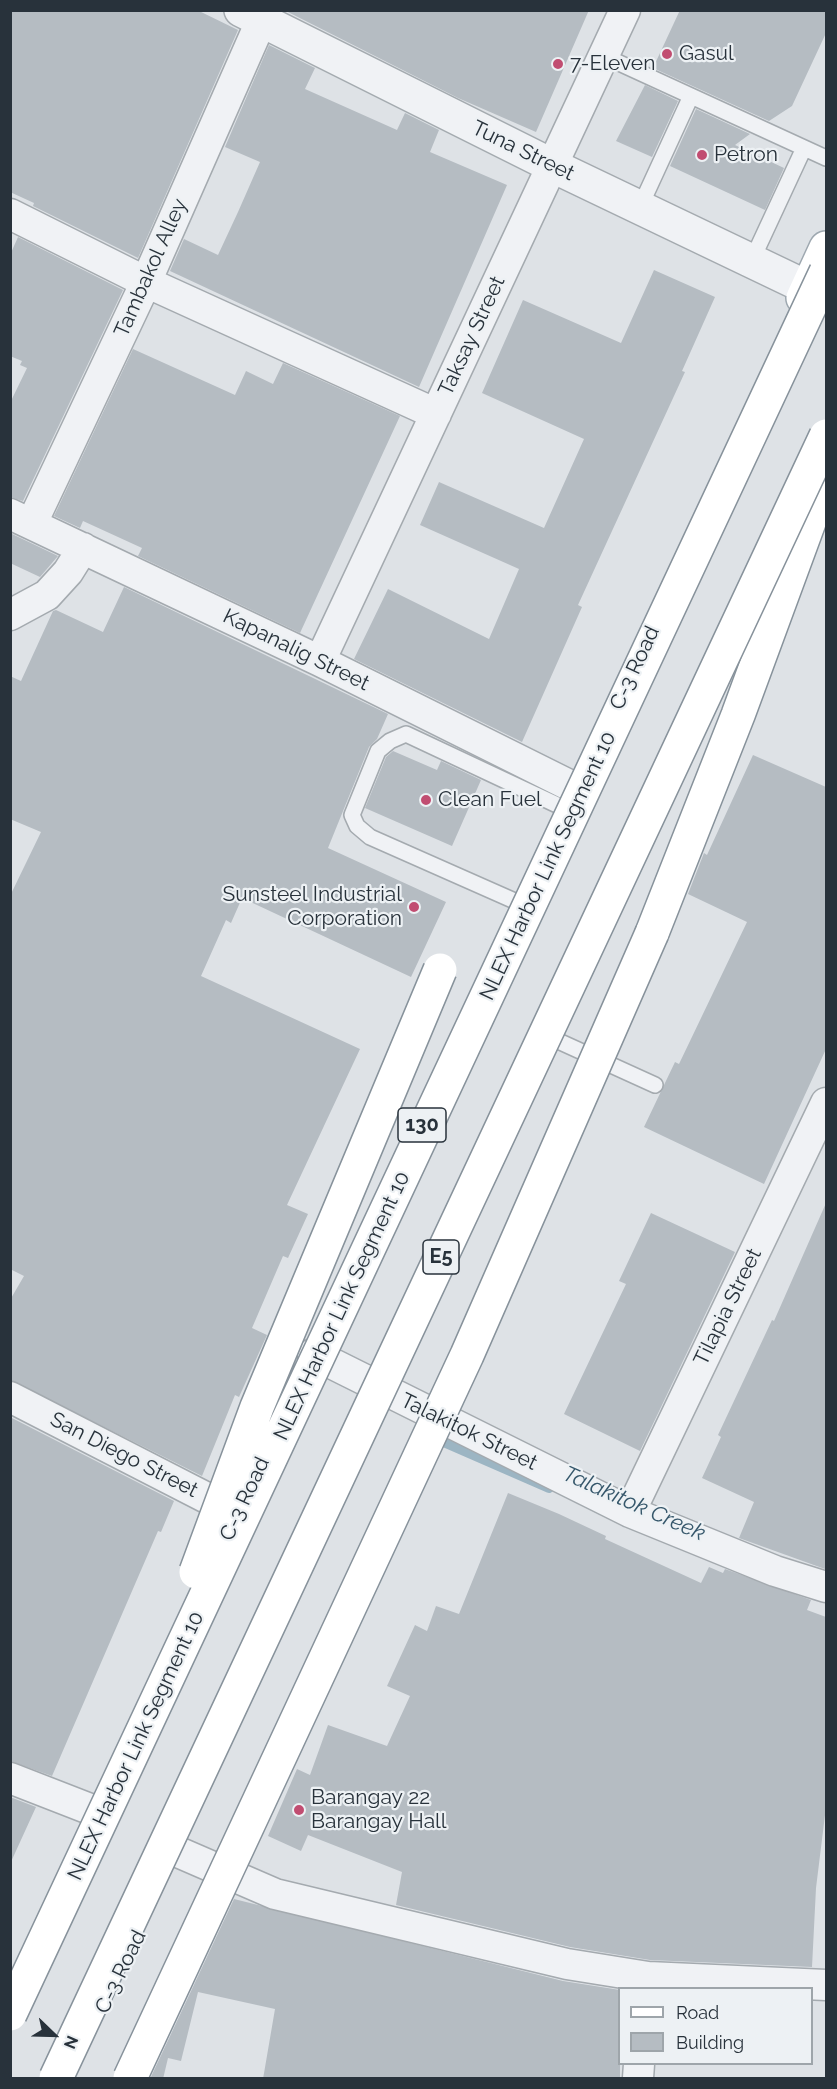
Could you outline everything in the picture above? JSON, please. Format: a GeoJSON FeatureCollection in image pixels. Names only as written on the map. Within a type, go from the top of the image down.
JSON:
{"type":"FeatureCollection","features":[{"type":"Feature","properties":{"kind":"main road","name":"C-3 Road"},"geometry":{"type":"LineString","coordinates":[[10,1999],[100,1813],[313,1354],[526,906],[817,280],[826,248]]}},
{"type":"Feature","properties":{"kind":"main road","name":"NLEX Harbor Link Segment 10"},"geometry":{"type":"LineString","coordinates":[[10,2014],[817,280]]}},
{"type":"Feature","properties":{"kind":"main road","name":"E5"},"geometry":{"type":"LineString","coordinates":[[56,2079],[826,436]]}},
{"type":"Feature","properties":{"kind":"main road","name":"C-3 Road"},"geometry":{"type":"LineString","coordinates":[[70,2079],[826,462]]}},
{"type":"Feature","properties":{"kind":"main road"},"geometry":{"type":"LineString","coordinates":[[130,2079],[467,1355],[595,1067],[652,933],[733,726],[826,476]]}},
{"type":"Feature","properties":{"kind":"main road"},"geometry":{"type":"LineString","coordinates":[[117,1786],[257,1407],[440,970]]}},
{"type":"Feature","properties":{"kind":"street","name":"Taksay Street"},"geometry":{"type":"LineString","coordinates":[[320,661],[625,10]]}},
{"type":"Feature","properties":{"kind":"street","name":"Tuna Street"},"geometry":{"type":"LineString","coordinates":[[256,14],[553,166],[752,260],[817,280]]}},
{"type":"Feature","properties":{"kind":"street","name":"Tambakol Alley"},"geometry":{"type":"LineString","coordinates":[[21,519],[146,282],[256,14]]}},
{"type":"Feature","properties":{"kind":"street"},"geometry":{"type":"LineString","coordinates":[[10,214],[146,282],[436,414]]}},
{"type":"Feature","properties":{"kind":"street","name":"Kapanalig Street"},"geometry":{"type":"LineString","coordinates":[[21,519],[320,661],[481,755],[575,800]]}},
{"type":"Feature","properties":{"kind":"street"},"geometry":{"type":"LineString","coordinates":[[10,615],[47,595],[68,573],[83,548]]}},
{"type":"Feature","properties":{"kind":"street","name":"Tilapia Street"},"geometry":{"type":"LineString","coordinates":[[630,1512],[826,1102]]}},
{"type":"Feature","properties":{"kind":"street","name":"Talakitok Street"},"geometry":{"type":"LineString","coordinates":[[313,1354],[630,1512],[775,1571],[826,1587]]}},
{"type":"Feature","properties":{"kind":"street","name":"San Diego Street"},"geometry":{"type":"LineString","coordinates":[[10,1397],[238,1514]]}},
{"type":"Feature","properties":{"kind":"street"},"geometry":{"type":"LineString","coordinates":[[10,1778],[100,1813]]}},
{"type":"Feature","properties":{"kind":"street"},"geometry":{"type":"LineString","coordinates":[[178,1852],[275,1894],[648,1983],[826,1985]]}},
{"type":"Feature","properties":{"kind":"lane"},"geometry":{"type":"LineString","coordinates":[[604,56],[826,158]]}},
{"type":"Feature","properties":{"kind":"lane"},"geometry":{"type":"LineString","coordinates":[[640,207],[691,96]]}},
{"type":"Feature","properties":{"kind":"lane"},"geometry":{"type":"LineString","coordinates":[[752,260],[804,148]]}},
{"type":"Feature","properties":{"kind":"lane"},"geometry":{"type":"LineString","coordinates":[[481,755],[406,734],[390,741],[378,751],[352,815],[357,826],[370,837],[526,906]]}},
{"type":"Feature","properties":{"kind":"lane"},"geometry":{"type":"LineString","coordinates":[[556,1040],[655,1085]]}},
{"type":"Feature","properties":{"kind":"building"},"geometry":{"type":"Polygon","coordinates":[[[10,10],[197,10],[238,30],[138,258],[33,206],[34,203],[10,192],[10,10]]]}},
{"type":"Feature","properties":{"kind":"building"},"geometry":{"type":"Polygon","coordinates":[[[284,10],[589,10],[536,132],[458,98],[284,10]]]}},
{"type":"Feature","properties":{"kind":"building"},"geometry":{"type":"Polygon","coordinates":[[[680,10],[826,10],[826,33],[792,106],[769,121],[653,68],[680,10]]]}},
{"type":"Feature","properties":{"kind":"building"},"geometry":{"type":"Polygon","coordinates":[[[269,45],[315,68],[305,89],[397,130],[405,113],[439,130],[430,152],[507,185],[419,387],[170,271],[184,239],[218,255],[260,162],[225,147],[269,45]]]}},
{"type":"Feature","properties":{"kind":"building"},"geometry":{"type":"Polygon","coordinates":[[[645,85],[678,101],[652,157],[616,141],[645,85]]]}},
{"type":"Feature","properties":{"kind":"building","name":"Petron"},"geometry":{"type":"Polygon","coordinates":[[[696,109],[750,134],[735,145],[784,168],[765,210],[670,166],[696,109]]]}},
{"type":"Feature","properties":{"kind":"building"},"geometry":{"type":"Polygon","coordinates":[[[18,237],[123,290],[23,501],[10,497],[10,403],[27,368],[20,365],[22,361],[10,356],[10,255],[18,237]]]}},
{"type":"Feature","properties":{"kind":"building"},"geometry":{"type":"Polygon","coordinates":[[[654,270],[715,297],[682,371],[685,372],[578,605],[582,607],[522,742],[354,659],[388,589],[489,639],[519,569],[420,525],[439,482],[544,528],[584,439],[482,393],[523,300],[621,343],[654,270]]]}},
{"type":"Feature","properties":{"kind":"building"},"geometry":{"type":"Polygon","coordinates":[[[133,349],[235,395],[246,371],[273,384],[283,363],[400,416],[300,633],[138,556],[142,548],[83,521],[80,528],[54,516],[133,349]]]}},
{"type":"Feature","properties":{"kind":"building"},"geometry":{"type":"Polygon","coordinates":[[[10,533],[58,556],[40,577],[10,563],[10,533]]]}},
{"type":"Feature","properties":{"kind":"building"},"geometry":{"type":"Polygon","coordinates":[[[124,587],[388,714],[377,739],[369,747],[328,848],[446,902],[411,977],[242,898],[231,923],[226,920],[201,976],[360,1049],[287,1205],[308,1214],[288,1258],[283,1256],[252,1328],[267,1335],[239,1397],[235,1395],[202,1476],[10,1380],[10,1300],[24,1276],[10,1269],[10,896],[41,832],[10,819],[10,676],[21,681],[53,611],[56,610],[103,632],[124,587]]]}},
{"type":"Feature","properties":{"kind":"building","name":"Clean Fuel"},"geometry":{"type":"Polygon","coordinates":[[[393,751],[437,770],[441,761],[481,780],[452,846],[365,808],[386,757],[393,751]]]}},
{"type":"Feature","properties":{"kind":"building"},"geometry":{"type":"Polygon","coordinates":[[[753,755],[826,787],[826,1049],[764,1184],[644,1127],[675,1062],[679,1064],[747,922],[688,894],[704,853],[707,855],[753,755]]]}},
{"type":"Feature","properties":{"kind":"building"},"geometry":{"type":"Polygon","coordinates":[[[826,1203],[825,1569],[739,1538],[754,1502],[702,1478],[721,1437],[718,1435],[772,1320],[774,1321],[826,1203]]]}},
{"type":"Feature","properties":{"kind":"building"},"geometry":{"type":"Polygon","coordinates":[[[651,1213],[735,1252],[640,1451],[564,1414],[626,1284],[619,1281],[651,1213]]]}},
{"type":"Feature","properties":{"kind":"building"},"geometry":{"type":"Polygon","coordinates":[[[10,1417],[174,1501],[161,1532],[158,1531],[52,1776],[10,1761],[10,1417]]]}},
{"type":"Feature","properties":{"kind":"building"},"geometry":{"type":"Polygon","coordinates":[[[508,1493],[559,1514],[606,1536],[605,1539],[701,1583],[709,1567],[723,1573],[725,1569],[811,1600],[807,1610],[826,1617],[826,1807],[816,1888],[812,1967],[650,1960],[570,1947],[396,1905],[402,1872],[308,1835],[301,1851],[268,1836],[297,1769],[310,1775],[328,1725],[387,1746],[410,1696],[387,1686],[415,1625],[427,1631],[436,1606],[459,1614],[508,1493]]]}},
{"type":"Feature","properties":{"kind":"building"},"geometry":{"type":"Polygon","coordinates":[[[10,1797],[36,1807],[10,1864],[10,1797]]]}},
{"type":"Feature","properties":{"kind":"building"},"geometry":{"type":"Polygon","coordinates":[[[234,1899],[563,1981],[618,1990],[620,2079],[263,2079],[275,2009],[198,1992],[181,2061],[168,2058],[163,2079],[150,2079],[234,1899]]]}},
{"type":"Feature","properties":{"kind":"waterway","name":"Talakitok Creek"},"geometry":{"type":"LineString","coordinates":[[432,1437],[549,1488]]}},
{"type":"Feature","properties":{"kind":"place","name":"Gasul"},"geometry":{"type":"Point","coordinates":[667,54]}},
{"type":"Feature","properties":{"kind":"place","name":"7-Eleven"},"geometry":{"type":"Point","coordinates":[558,64]}},
{"type":"Feature","properties":{"kind":"place","name":"Petron"},"geometry":{"type":"Point","coordinates":[702,155]}},
{"type":"Feature","properties":{"kind":"place","name":"Clean Fuel"},"geometry":{"type":"Point","coordinates":[426,800]}},
{"type":"Feature","properties":{"kind":"place","name":"Sunsteel Industrial Corporation"},"geometry":{"type":"Point","coordinates":[414,907]}},
{"type":"Feature","properties":{"kind":"place","name":"Barangay 22 Barangay Hall"},"geometry":{"type":"Point","coordinates":[299,1810]}}]}
